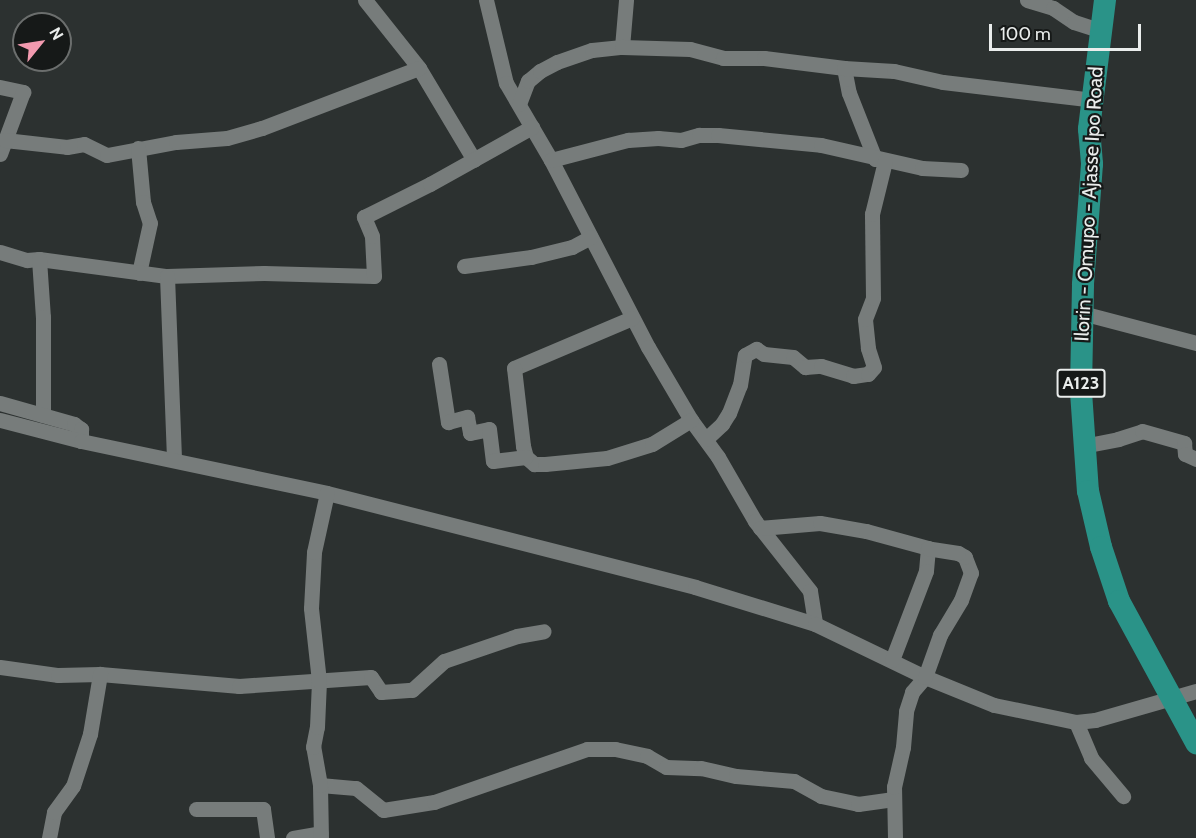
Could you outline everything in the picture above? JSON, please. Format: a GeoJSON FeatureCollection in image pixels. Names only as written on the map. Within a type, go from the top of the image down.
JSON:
{"type":"FeatureCollection","features":[{"type":"Feature","properties":{"kind":"highway","name":"Ilorin - Omupo - Ajasse Ipo Road"},"geometry":{"type":"LineString","coordinates":[[1105,0],[1089,129],[1092,164],[1082,313],[1083,446],[1093,519],[1109,573],[1132,629],[1196,742]]}},
{"type":"Feature","properties":{"kind":"street"},"geometry":{"type":"LineString","coordinates":[[365,0],[419,68],[474,160]]}},
{"type":"Feature","properties":{"kind":"street"},"geometry":{"type":"LineString","coordinates":[[486,0],[506,82],[551,160],[632,318],[691,420],[706,439],[760,528],[810,591],[815,624]]}},
{"type":"Feature","properties":{"kind":"street"},"geometry":{"type":"LineString","coordinates":[[622,47],[626,0]]}},
{"type":"Feature","properties":{"kind":"street"},"geometry":{"type":"LineString","coordinates":[[1027,0],[1053,8],[1074,22],[1101,31]]}},
{"type":"Feature","properties":{"kind":"street"},"geometry":{"type":"LineString","coordinates":[[519,104],[528,81],[548,66],[592,50],[622,47],[690,50],[723,58],[764,58],[844,68],[894,71],[943,82],[1093,100]]}},
{"type":"Feature","properties":{"kind":"street"},"geometry":{"type":"LineString","coordinates":[[0,87],[23,92],[3,147],[67,147],[84,144],[106,155],[138,148],[239,135],[419,68]]}},
{"type":"Feature","properties":{"kind":"street"},"geometry":{"type":"LineString","coordinates":[[706,439],[722,424],[729,413],[740,385],[745,355],[756,349],[765,354],[793,357],[805,367],[821,366],[853,376],[868,374],[874,367],[868,348],[865,319],[873,298],[872,214],[880,160],[849,93],[844,68]]}},
{"type":"Feature","properties":{"kind":"street"},"geometry":{"type":"LineString","coordinates":[[0,252],[27,260],[39,259],[167,276],[264,273],[374,276],[372,236],[364,217],[532,128]]}},
{"type":"Feature","properties":{"kind":"street"},"geometry":{"type":"LineString","coordinates":[[551,160],[628,140],[658,138],[681,140],[699,135],[821,145],[922,168],[961,170]]}},
{"type":"Feature","properties":{"kind":"street"},"geometry":{"type":"LineString","coordinates":[[138,148],[143,202],[150,223],[139,273]]}},
{"type":"Feature","properties":{"kind":"street"},"geometry":{"type":"LineString","coordinates":[[464,266],[531,257],[572,247],[591,237]]}},
{"type":"Feature","properties":{"kind":"street"},"geometry":{"type":"LineString","coordinates":[[39,259],[44,338],[43,415]]}},
{"type":"Feature","properties":{"kind":"street"},"geometry":{"type":"LineString","coordinates":[[167,276],[174,460]]}},
{"type":"Feature","properties":{"kind":"street"},"geometry":{"type":"LineString","coordinates":[[1082,313],[1196,343]]}},
{"type":"Feature","properties":{"kind":"street"},"geometry":{"type":"LineString","coordinates":[[632,318],[514,368],[522,446],[526,457],[534,464],[607,458],[652,444],[691,420]]}},
{"type":"Feature","properties":{"kind":"street"},"geometry":{"type":"LineString","coordinates":[[439,364],[448,422],[467,417],[470,433],[489,429],[493,461],[526,457]]}},
{"type":"Feature","properties":{"kind":"street"},"geometry":{"type":"LineString","coordinates":[[0,403],[74,424],[81,429],[81,441]]}},
{"type":"Feature","properties":{"kind":"street"},"geometry":{"type":"LineString","coordinates":[[0,420],[81,441],[327,493],[695,587],[815,624],[925,677],[994,705],[1076,722],[1095,720],[1196,691]]}},
{"type":"Feature","properties":{"kind":"street"},"geometry":{"type":"LineString","coordinates":[[1083,446],[1118,439],[1142,431],[1184,443],[1185,454],[1196,459]]}},
{"type":"Feature","properties":{"kind":"street"},"geometry":{"type":"LineString","coordinates":[[293,838],[321,836],[320,785],[313,747],[317,727],[319,681],[311,608],[314,552],[327,493]]}},
{"type":"Feature","properties":{"kind":"street"},"geometry":{"type":"LineString","coordinates":[[760,528],[820,523],[866,531],[965,557],[971,573],[961,600],[940,635],[925,677],[912,692],[906,711],[894,799],[895,838]]}},
{"type":"Feature","properties":{"kind":"street"},"geometry":{"type":"LineString","coordinates":[[892,660],[926,571],[928,548]]}},
{"type":"Feature","properties":{"kind":"street"},"geometry":{"type":"LineString","coordinates":[[0,667],[58,675],[100,674],[171,682],[239,686],[371,677],[381,692],[412,690],[444,661],[517,636],[544,631]]}},
{"type":"Feature","properties":{"kind":"street"},"geometry":{"type":"LineString","coordinates":[[49,838],[54,812],[73,786],[90,734],[100,674]]}},
{"type":"Feature","properties":{"kind":"street"},"geometry":{"type":"LineString","coordinates":[[1076,722],[1091,758],[1123,796]]}},
{"type":"Feature","properties":{"kind":"street"},"geometry":{"type":"LineString","coordinates":[[320,785],[356,788],[383,810],[434,802],[587,749],[615,749],[647,756],[666,767],[701,768],[735,776],[794,781],[821,796],[858,804],[894,799]]}},
{"type":"Feature","properties":{"kind":"street"},"geometry":{"type":"LineString","coordinates":[[196,809],[263,809],[267,838]]}}]}
